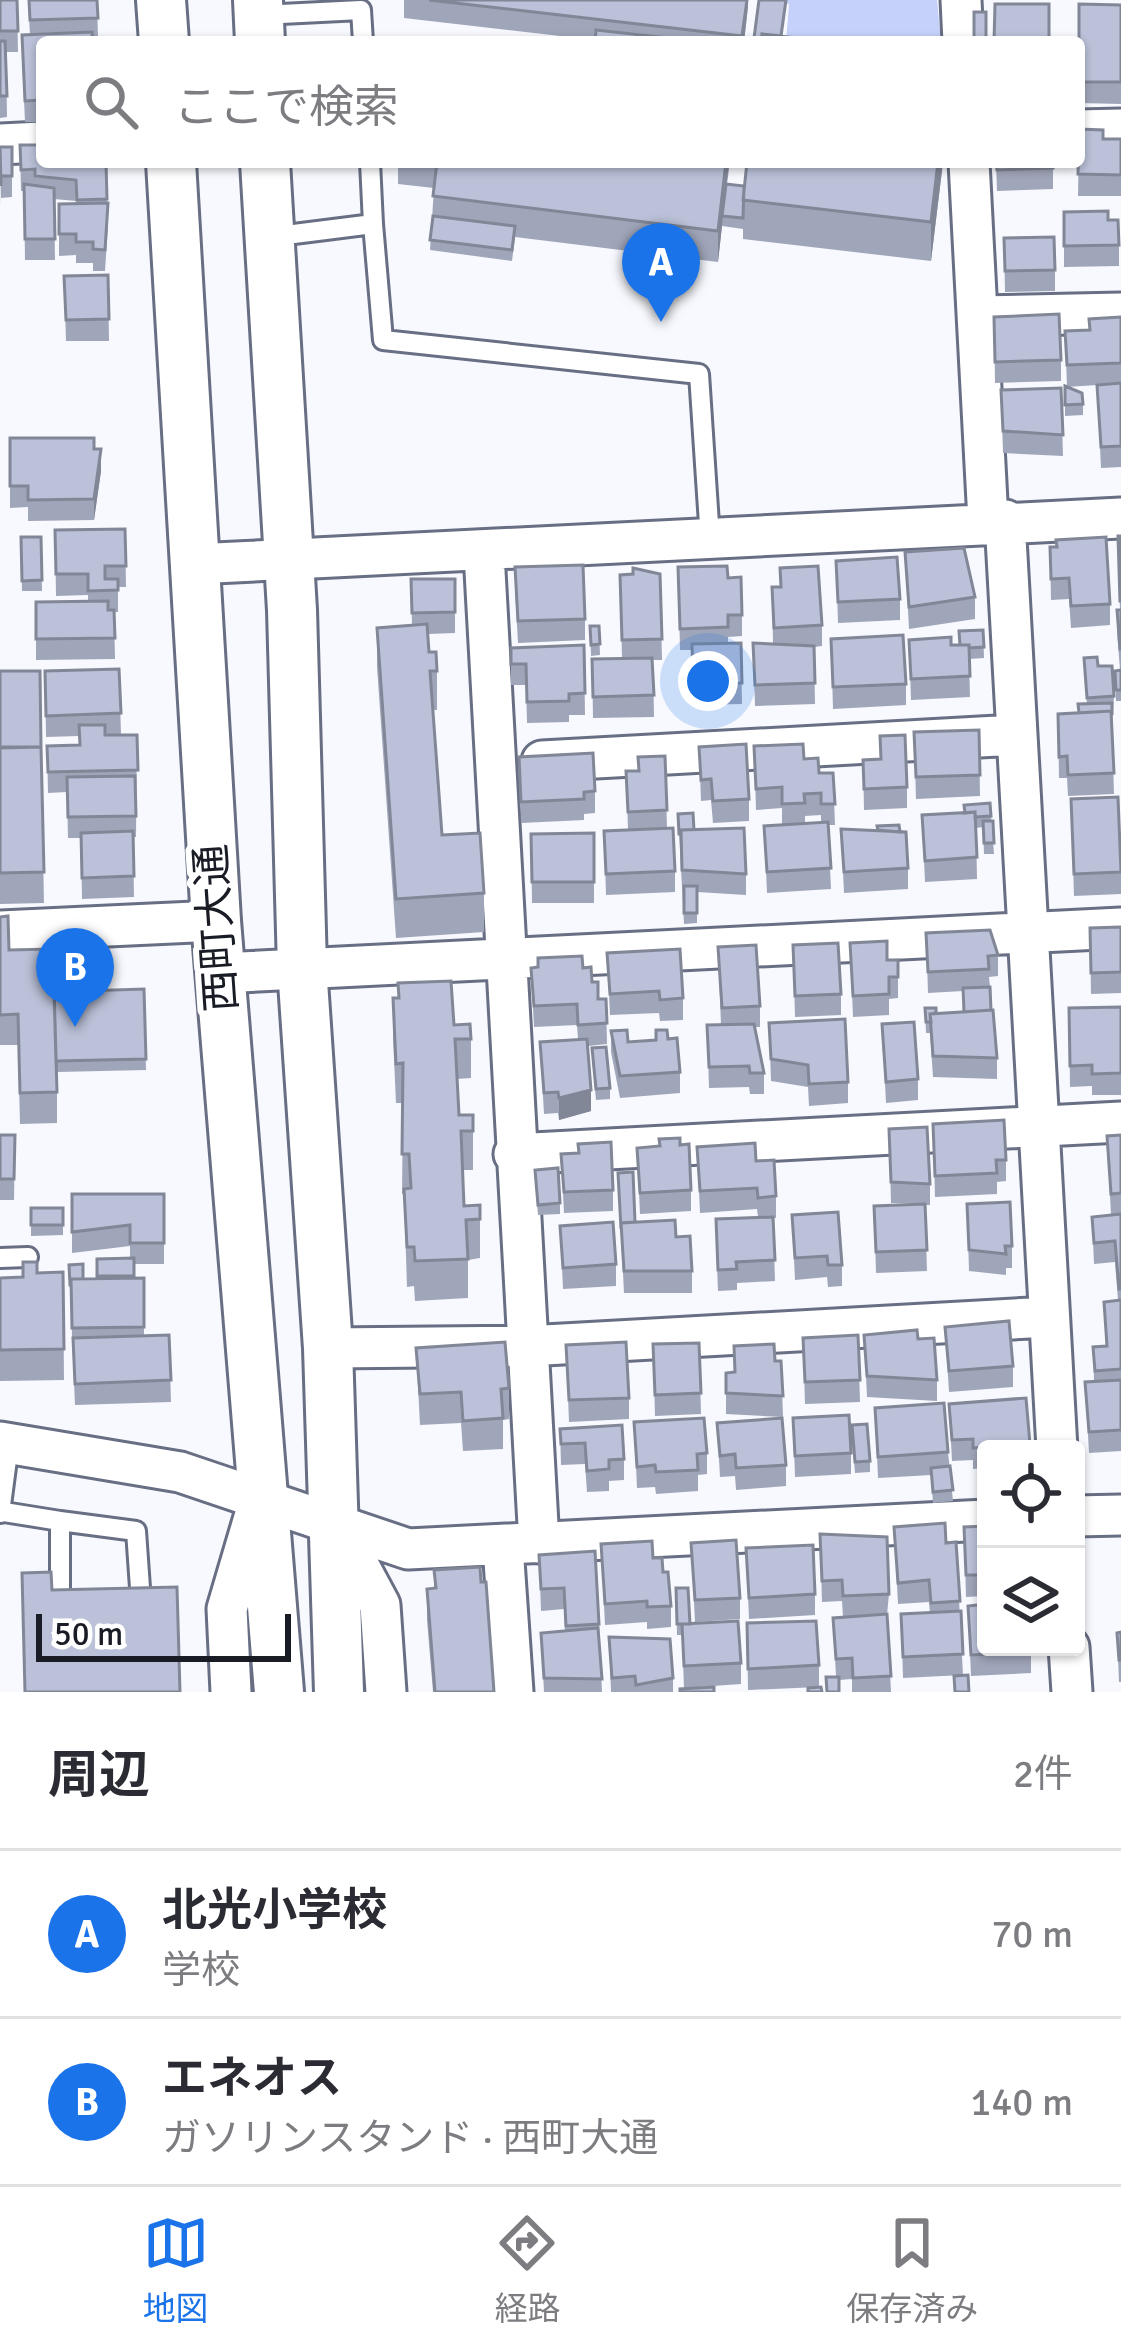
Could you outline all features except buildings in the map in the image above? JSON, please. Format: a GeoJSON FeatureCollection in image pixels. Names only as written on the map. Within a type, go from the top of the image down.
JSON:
{"type":"FeatureCollection","features":[{"type":"Feature","properties":{"kind":"street"},"geometry":{"type":"LineString","coordinates":[[161,0],[164,36]]}},
{"type":"Feature","properties":{"kind":"street"},"geometry":{"type":"LineString","coordinates":[[961,0],[963,36]]}},
{"type":"Feature","properties":{"kind":"street"},"geometry":{"type":"LineString","coordinates":[[1085,130],[1121,129]]}},
{"type":"Feature","properties":{"kind":"street"},"geometry":{"type":"LineString","coordinates":[[0,144],[36,142]]}},
{"type":"Feature","properties":{"kind":"street","name":"西町大通"},"geometry":{"type":"LineString","coordinates":[[171,168],[216,921],[279,1692]]}},
{"type":"Feature","properties":{"kind":"street","name":"西町大通"},"geometry":{"type":"LineString","coordinates":[[265,168],[302,967],[328,1348],[339,1692]]}},
{"type":"Feature","properties":{"kind":"street"},"geometry":{"type":"LineString","coordinates":[[969,168],[1016,735],[1056,1440]]}},
{"type":"Feature","properties":{"kind":"street"},"geometry":{"type":"LineString","coordinates":[[980,316],[1121,313]]}},
{"type":"Feature","properties":{"kind":"street"},"geometry":{"type":"LineString","coordinates":[[194,565],[484,554],[996,520],[1121,518]]}},
{"type":"Feature","properties":{"kind":"street"},"geometry":{"type":"LineString","coordinates":[[484,554],[527,1346],[513,1692]]}},
{"type":"Feature","properties":{"kind":"street"},"geometry":{"type":"LineString","coordinates":[[495,764],[1016,735]]}},
{"type":"Feature","properties":{"kind":"street"},"geometry":{"type":"LineString","coordinates":[[0,931],[216,921]]}},
{"type":"Feature","properties":{"kind":"street"},"geometry":{"type":"LineString","coordinates":[[220,973],[1121,928]]}},
{"type":"Feature","properties":{"kind":"street"},"geometry":{"type":"LineString","coordinates":[[514,1154],[1121,1122]]}},
{"type":"Feature","properties":{"kind":"street"},"geometry":{"type":"LineString","coordinates":[[328,1348],[527,1346],[1049,1317]]}},
{"type":"Feature","properties":{"kind":"street"},"geometry":{"type":"LineString","coordinates":[[4,1443],[180,1472],[408,1549],[977,1520]]}},
{"type":"Feature","properties":{"kind":"street"},"geometry":{"type":"LineString","coordinates":[[230,1692],[227,1610],[260,1498]]}},
{"type":"Feature","properties":{"kind":"street"},"geometry":{"type":"LineString","coordinates":[[1085,1516],[1121,1515]]}},
{"type":"Feature","properties":{"kind":"street"},"geometry":{"type":"LineString","coordinates":[[335,1521],[380,1605],[386,1692]]}},
{"type":"Feature","properties":{"kind":"street"},"geometry":{"type":"LineString","coordinates":[[1070,1656],[1072,1692]]}},
{"type":"Feature","properties":{"kind":"lane"},"geometry":{"type":"LineString","coordinates":[[259,19],[361,10],[363,36]]}},
{"type":"Feature","properties":{"kind":"lane"},"geometry":{"type":"LineString","coordinates":[[370,168],[383,340],[699,374],[710,538]]}},
{"type":"Feature","properties":{"kind":"lane"},"geometry":{"type":"LineString","coordinates":[[269,237],[373,224]]}},
{"type":"Feature","properties":{"kind":"lane"},"geometry":{"type":"LineString","coordinates":[[0,1258],[28,1257]]}},
{"type":"Feature","properties":{"kind":"lane"},"geometry":{"type":"LineString","coordinates":[[4,1443],[2,1512],[136,1531],[141,1602]]}},
{"type":"Feature","properties":{"kind":"lane"},"geometry":{"type":"LineString","coordinates":[[60,1521],[60,1592]]}},
{"type":"Feature","properties":{"kind":"shaded area"},"geometry":{"type":"Polygon","coordinates":[[[762,0],[937,0],[940,36],[786,36],[789,4],[762,0]]]}},
{"type":"Feature","properties":{"kind":"place","name":"北光小学校"},"geometry":{"type":"Point","coordinates":[661,322]}},
{"type":"Feature","properties":{"kind":"place","name":"エネオス"},"geometry":{"type":"Point","coordinates":[75,1027]}}]}
